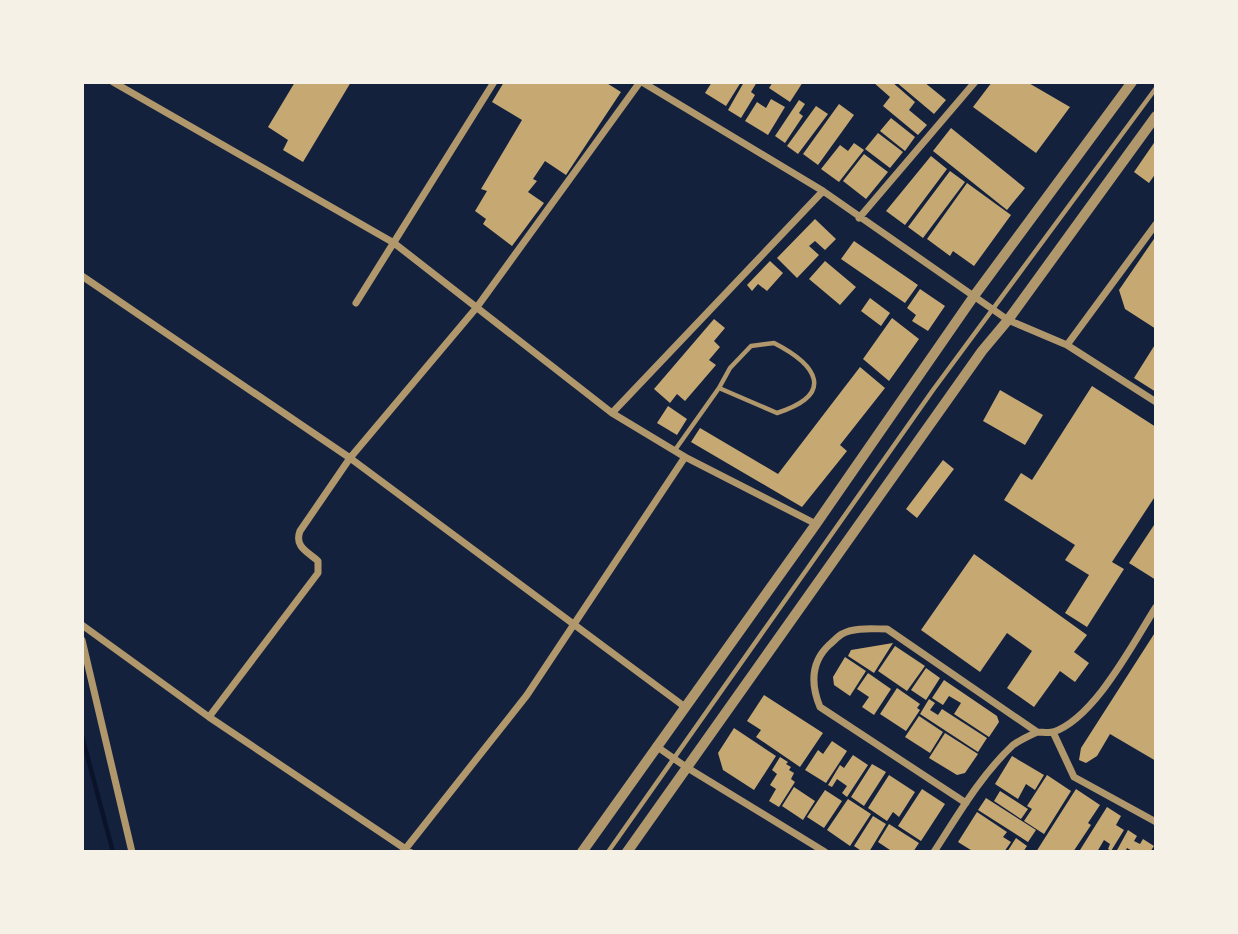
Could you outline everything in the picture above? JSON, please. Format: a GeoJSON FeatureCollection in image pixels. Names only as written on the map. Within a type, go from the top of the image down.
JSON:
{"type":"FeatureCollection","features":[{"type":"Feature","properties":{"kind":"street"},"geometry":{"type":"LineString","coordinates":[[113,82],[394,243],[612,413],[685,457],[817,524]]}},
{"type":"Feature","properties":{"kind":"street"},"geometry":{"type":"LineString","coordinates":[[356,303],[494,82]]}},
{"type":"Feature","properties":{"kind":"street"},"geometry":{"type":"LineString","coordinates":[[209,716],[318,573],[318,561],[299,547],[298,535],[350,458],[477,307],[641,82],[823,191],[1008,320],[1067,345],[1156,402]]}},
{"type":"Feature","properties":{"kind":"street"},"geometry":{"type":"LineString","coordinates":[[859,218],[975,82]]}},
{"type":"Feature","properties":{"kind":"street"},"geometry":{"type":"LineString","coordinates":[[582,852],[817,524],[974,296],[1132,82]]}},
{"type":"Feature","properties":{"kind":"street"},"geometry":{"type":"LineString","coordinates":[[627,852],[982,351],[1008,320],[1156,116]]}},
{"type":"Feature","properties":{"kind":"street"},"geometry":{"type":"LineString","coordinates":[[612,413],[823,191]]}},
{"type":"Feature","properties":{"kind":"street"},"geometry":{"type":"LineString","coordinates":[[1067,345],[1156,224]]}},
{"type":"Feature","properties":{"kind":"street"},"geometry":{"type":"LineString","coordinates":[[82,276],[350,458],[685,707]]}},
{"type":"Feature","properties":{"kind":"street"},"geometry":{"type":"LineString","coordinates":[[82,625],[406,851],[527,695],[685,457]]}},
{"type":"Feature","properties":{"kind":"street"},"geometry":{"type":"LineString","coordinates":[[934,852],[966,803],[1015,744],[1037,732],[1052,732],[1080,715],[1101,692],[1156,607]]}},
{"type":"Feature","properties":{"kind":"street"},"geometry":{"type":"LineString","coordinates":[[966,803],[820,707],[812,676],[821,653],[842,634],[867,628],[887,629],[1037,732]]}},
{"type":"Feature","properties":{"kind":"street"},"geometry":{"type":"LineString","coordinates":[[82,640],[132,852]]}},
{"type":"Feature","properties":{"kind":"street"},"geometry":{"type":"LineString","coordinates":[[1052,732],[1074,777],[1156,822]]}},
{"type":"Feature","properties":{"kind":"street"},"geometry":{"type":"LineString","coordinates":[[656,746],[825,852]]}},
{"type":"Feature","properties":{"kind":"lane"},"geometry":{"type":"LineString","coordinates":[[608,852],[933,390],[1156,88]]}},
{"type":"Feature","properties":{"kind":"lane"},"geometry":{"type":"LineString","coordinates":[[675,450],[730,368],[751,346],[774,343],[807,365],[814,380],[814,390],[808,399],[796,407],[777,413],[719,388]]}},
{"type":"Feature","properties":{"kind":"building"},"geometry":{"type":"Polygon","coordinates":[[[295,82],[351,82],[303,162],[283,150],[288,140],[268,127],[295,82]]]}},
{"type":"Feature","properties":{"kind":"building"},"geometry":{"type":"Polygon","coordinates":[[[504,82],[605,82],[621,92],[566,175],[545,161],[533,179],[537,181],[528,192],[544,203],[512,246],[483,224],[486,219],[475,211],[487,191],[481,189],[522,120],[492,102],[504,82]]]}},
{"type":"Feature","properties":{"kind":"building"},"geometry":{"type":"Polygon","coordinates":[[[712,82],[741,82],[726,106],[705,93],[712,82]]]}},
{"type":"Feature","properties":{"kind":"building"},"geometry":{"type":"Polygon","coordinates":[[[744,82],[757,82],[751,92],[755,95],[741,118],[728,110],[744,82]]]}},
{"type":"Feature","properties":{"kind":"building"},"geometry":{"type":"Polygon","coordinates":[[[773,82],[803,82],[790,102],[769,88],[773,82]]]}},
{"type":"Feature","properties":{"kind":"building"},"geometry":{"type":"Polygon","coordinates":[[[873,82],[892,82],[915,102],[909,110],[927,125],[918,135],[883,106],[890,97],[873,82]]]}},
{"type":"Feature","properties":{"kind":"building"},"geometry":{"type":"Polygon","coordinates":[[[896,82],[924,82],[946,100],[934,114],[896,82]]]}},
{"type":"Feature","properties":{"kind":"building"},"geometry":{"type":"Polygon","coordinates":[[[992,82],[1027,82],[1070,107],[1036,153],[973,107],[992,82]]]}},
{"type":"Feature","properties":{"kind":"building"},"geometry":{"type":"Polygon","coordinates":[[[771,99],[785,107],[768,135],[745,121],[757,102],[766,108],[771,99]]]}},
{"type":"Feature","properties":{"kind":"building"},"geometry":{"type":"Polygon","coordinates":[[[799,100],[805,104],[799,113],[803,116],[785,143],[775,136],[799,100]]]}},
{"type":"Feature","properties":{"kind":"building"},"geometry":{"type":"Polygon","coordinates":[[[839,104],[854,115],[818,165],[803,154],[839,104]]]}},
{"type":"Feature","properties":{"kind":"building"},"geometry":{"type":"Polygon","coordinates":[[[816,106],[828,114],[798,154],[787,146],[816,106]]]}},
{"type":"Feature","properties":{"kind":"building"},"geometry":{"type":"Polygon","coordinates":[[[891,118],[915,137],[905,151],[880,131],[891,118]]]}},
{"type":"Feature","properties":{"kind":"building"},"geometry":{"type":"Polygon","coordinates":[[[951,128],[1025,188],[1007,210],[933,151],[951,128]]]}},
{"type":"Feature","properties":{"kind":"building"},"geometry":{"type":"Polygon","coordinates":[[[878,133],[903,152],[890,168],[865,149],[878,133]]]}},
{"type":"Feature","properties":{"kind":"building"},"geometry":{"type":"Polygon","coordinates":[[[1156,140],[1156,173],[1149,183],[1134,172],[1156,140]]]}},
{"type":"Feature","properties":{"kind":"building"},"geometry":{"type":"Polygon","coordinates":[[[854,143],[864,150],[839,182],[821,169],[840,145],[848,151],[854,143]]]}},
{"type":"Feature","properties":{"kind":"building"},"geometry":{"type":"Polygon","coordinates":[[[864,154],[888,172],[866,199],[843,181],[864,154]]]}},
{"type":"Feature","properties":{"kind":"building"},"geometry":{"type":"Polygon","coordinates":[[[931,156],[947,169],[905,225],[886,211],[931,156]]]}},
{"type":"Feature","properties":{"kind":"building"},"geometry":{"type":"Polygon","coordinates":[[[950,171],[965,182],[923,238],[908,227],[950,171]]]}},
{"type":"Feature","properties":{"kind":"building"},"geometry":{"type":"Polygon","coordinates":[[[967,183],[1011,215],[974,266],[953,251],[950,256],[927,239],[967,183]]]}},
{"type":"Feature","properties":{"kind":"building"},"geometry":{"type":"Polygon","coordinates":[[[815,219],[836,239],[825,250],[815,241],[809,246],[819,255],[797,278],[777,258],[815,219]]]}},
{"type":"Feature","properties":{"kind":"building"},"geometry":{"type":"Polygon","coordinates":[[[1156,236],[1156,329],[1125,309],[1119,290],[1156,236]]]}},
{"type":"Feature","properties":{"kind":"building"},"geometry":{"type":"Polygon","coordinates":[[[854,241],[918,285],[905,303],[841,259],[854,241]]]}},
{"type":"Feature","properties":{"kind":"building"},"geometry":{"type":"Polygon","coordinates":[[[770,261],[783,273],[767,291],[758,284],[752,291],[747,285],[770,261]]]}},
{"type":"Feature","properties":{"kind":"building"},"geometry":{"type":"Polygon","coordinates":[[[825,261],[856,287],[840,305],[809,279],[825,261]]]}},
{"type":"Feature","properties":{"kind":"building"},"geometry":{"type":"Polygon","coordinates":[[[920,289],[945,306],[928,331],[912,321],[916,315],[907,308],[920,289]]]}},
{"type":"Feature","properties":{"kind":"building"},"geometry":{"type":"Polygon","coordinates":[[[870,298],[890,313],[881,326],[861,311],[870,298]]]}},
{"type":"Feature","properties":{"kind":"building"},"geometry":{"type":"Polygon","coordinates":[[[892,318],[919,339],[889,381],[863,359],[892,318]]]}},
{"type":"Feature","properties":{"kind":"building"},"geometry":{"type":"Polygon","coordinates":[[[714,319],[725,328],[714,341],[720,347],[709,360],[716,365],[685,401],[677,394],[670,403],[654,389],[714,319]]]}},
{"type":"Feature","properties":{"kind":"building"},"geometry":{"type":"Polygon","coordinates":[[[1156,343],[1156,392],[1134,378],[1156,343]]]}},
{"type":"Feature","properties":{"kind":"building"},"geometry":{"type":"Polygon","coordinates":[[[860,367],[885,388],[840,445],[847,451],[802,507],[691,442],[700,428],[778,474],[860,367]]]}},
{"type":"Feature","properties":{"kind":"building"},"geometry":{"type":"Polygon","coordinates":[[[1092,386],[1156,427],[1156,495],[1112,562],[1124,569],[1087,627],[1065,613],[1089,575],[1065,560],[1075,545],[1004,500],[1021,473],[1032,480],[1092,386]]]}},
{"type":"Feature","properties":{"kind":"building"},"geometry":{"type":"Polygon","coordinates":[[[1000,390],[1043,415],[1025,445],[983,421],[1000,390]]]}},
{"type":"Feature","properties":{"kind":"building"},"geometry":{"type":"Polygon","coordinates":[[[668,406],[687,419],[677,435],[657,423],[668,406]]]}},
{"type":"Feature","properties":{"kind":"building"},"geometry":{"type":"Polygon","coordinates":[[[943,460],[954,469],[917,518],[906,509],[943,460]]]}},
{"type":"Feature","properties":{"kind":"building"},"geometry":{"type":"Polygon","coordinates":[[[1156,522],[1156,580],[1129,563],[1156,522]]]}},
{"type":"Feature","properties":{"kind":"building"},"geometry":{"type":"Polygon","coordinates":[[[974,554],[1087,635],[1074,652],[1089,663],[1075,682],[1060,671],[1034,707],[1007,688],[1032,651],[1007,633],[980,672],[921,630],[974,554]]]}},
{"type":"Feature","properties":{"kind":"building"},"geometry":{"type":"Polygon","coordinates":[[[1156,631],[1156,761],[1110,734],[1097,756],[1086,763],[1079,760],[1081,748],[1156,631]]]}},
{"type":"Feature","properties":{"kind":"building"},"geometry":{"type":"Polygon","coordinates":[[[893,643],[874,673],[848,656],[851,650],[893,643]]]}},
{"type":"Feature","properties":{"kind":"building"},"geometry":{"type":"Polygon","coordinates":[[[895,646],[925,666],[907,691],[878,671],[895,646]]]}},
{"type":"Feature","properties":{"kind":"building"},"geometry":{"type":"Polygon","coordinates":[[[845,657],[866,671],[850,696],[834,685],[833,677],[845,657]]]}},
{"type":"Feature","properties":{"kind":"building"},"geometry":{"type":"Polygon","coordinates":[[[926,668],[940,678],[926,700],[911,690],[926,668]]]}},
{"type":"Feature","properties":{"kind":"building"},"geometry":{"type":"Polygon","coordinates":[[[868,673],[891,689],[874,715],[862,707],[869,697],[857,689],[868,673]]]}},
{"type":"Feature","properties":{"kind":"building"},"geometry":{"type":"Polygon","coordinates":[[[944,680],[997,716],[999,722],[989,737],[954,714],[961,703],[949,696],[943,705],[932,698],[944,680]]]}},
{"type":"Feature","properties":{"kind":"building"},"geometry":{"type":"Polygon","coordinates":[[[897,688],[920,704],[917,708],[920,710],[906,731],[880,714],[897,688]]]}},
{"type":"Feature","properties":{"kind":"building"},"geometry":{"type":"Polygon","coordinates":[[[764,695],[823,733],[800,767],[756,737],[761,730],[747,721],[764,695]]]}},
{"type":"Feature","properties":{"kind":"building"},"geometry":{"type":"Polygon","coordinates":[[[929,699],[935,703],[930,710],[938,715],[942,709],[987,738],[978,752],[920,714],[929,699]]]}},
{"type":"Feature","properties":{"kind":"building"},"geometry":{"type":"Polygon","coordinates":[[[919,716],[943,732],[930,753],[905,737],[919,716]]]}},
{"type":"Feature","properties":{"kind":"building"},"geometry":{"type":"Polygon","coordinates":[[[734,728],[776,756],[754,790],[723,770],[718,753],[734,728]]]}},
{"type":"Feature","properties":{"kind":"building"},"geometry":{"type":"Polygon","coordinates":[[[945,733],[978,754],[965,773],[957,775],[929,758],[945,733]]]}},
{"type":"Feature","properties":{"kind":"building"},"geometry":{"type":"Polygon","coordinates":[[[832,741],[847,751],[826,783],[805,770],[818,750],[823,754],[832,741]]]}},
{"type":"Feature","properties":{"kind":"building"},"geometry":{"type":"Polygon","coordinates":[[[853,755],[868,765],[847,797],[842,793],[847,786],[837,779],[832,787],[828,785],[840,765],[844,768],[853,755]]]}},
{"type":"Feature","properties":{"kind":"building"},"geometry":{"type":"Polygon","coordinates":[[[1012,756],[1044,775],[1035,790],[1026,784],[1018,799],[995,784],[1012,756]]]}},
{"type":"Feature","properties":{"kind":"building"},"geometry":{"type":"Polygon","coordinates":[[[780,757],[791,767],[789,770],[794,773],[791,779],[795,782],[779,807],[769,801],[776,789],[770,785],[777,774],[772,770],[780,757]]]}},
{"type":"Feature","properties":{"kind":"building"},"geometry":{"type":"Polygon","coordinates":[[[872,764],[886,772],[864,806],[851,797],[872,764]]]}},
{"type":"Feature","properties":{"kind":"building"},"geometry":{"type":"Polygon","coordinates":[[[889,775],[915,792],[899,817],[893,812],[887,821],[868,808],[889,775]]]}},
{"type":"Feature","properties":{"kind":"building"},"geometry":{"type":"Polygon","coordinates":[[[1047,775],[1071,791],[1044,834],[1024,821],[1032,809],[1027,806],[1047,775]]]}},
{"type":"Feature","properties":{"kind":"building"},"geometry":{"type":"Polygon","coordinates":[[[794,787],[815,801],[803,820],[782,806],[794,787]]]}},
{"type":"Feature","properties":{"kind":"building"},"geometry":{"type":"Polygon","coordinates":[[[922,789],[945,804],[921,841],[898,826],[922,789]]]}},
{"type":"Feature","properties":{"kind":"building"},"geometry":{"type":"Polygon","coordinates":[[[1076,789],[1100,805],[1088,823],[1091,825],[1073,852],[1036,852],[1076,789]]]}},
{"type":"Feature","properties":{"kind":"building"},"geometry":{"type":"Polygon","coordinates":[[[825,790],[842,801],[824,828],[807,817],[825,790]]]}},
{"type":"Feature","properties":{"kind":"building"},"geometry":{"type":"Polygon","coordinates":[[[1000,791],[1028,809],[1021,819],[994,801],[1000,791]]]}},
{"type":"Feature","properties":{"kind":"building"},"geometry":{"type":"Polygon","coordinates":[[[986,798],[1036,830],[1028,842],[978,810],[986,798]]]}},
{"type":"Feature","properties":{"kind":"building"},"geometry":{"type":"Polygon","coordinates":[[[848,799],[871,814],[850,846],[827,830],[848,799]]]}},
{"type":"Feature","properties":{"kind":"building"},"geometry":{"type":"Polygon","coordinates":[[[1107,807],[1121,816],[1116,825],[1124,830],[1111,851],[1108,849],[1110,844],[1104,840],[1097,852],[1083,852],[1080,850],[1107,807]]]}},
{"type":"Feature","properties":{"kind":"building"},"geometry":{"type":"Polygon","coordinates":[[[977,812],[1007,832],[1003,837],[1011,842],[1004,852],[974,852],[958,842],[977,812]]]}},
{"type":"Feature","properties":{"kind":"building"},"geometry":{"type":"Polygon","coordinates":[[[873,816],[886,824],[869,852],[863,852],[854,846],[873,816]]]}},
{"type":"Feature","properties":{"kind":"building"},"geometry":{"type":"Polygon","coordinates":[[[889,824],[919,843],[913,852],[893,852],[878,842],[889,824]]]}},
{"type":"Feature","properties":{"kind":"building"},"geometry":{"type":"Polygon","coordinates":[[[1128,830],[1137,836],[1134,841],[1140,844],[1143,839],[1154,846],[1150,852],[1134,852],[1127,848],[1125,852],[1116,852],[1128,830]]]}},
{"type":"Feature","properties":{"kind":"building"},"geometry":{"type":"Polygon","coordinates":[[[1016,838],[1027,846],[1023,852],[1007,852],[1016,838]]]}},
{"type":"Feature","properties":{"kind":"waterway"},"geometry":{"type":"LineString","coordinates":[[82,736],[113,852]]}}]}
